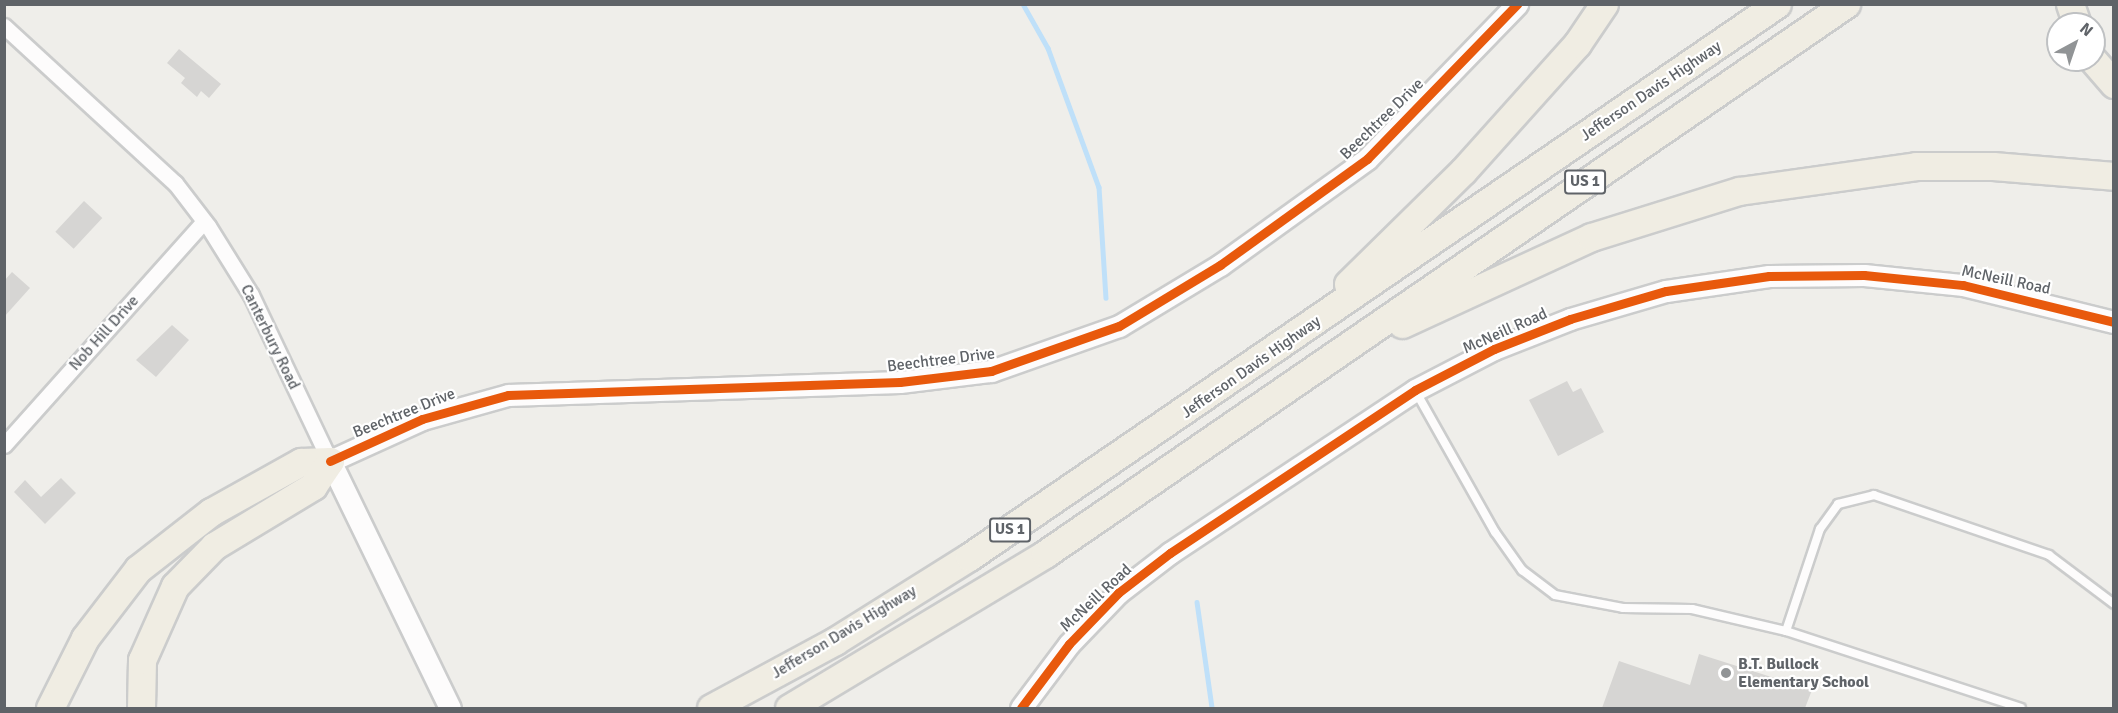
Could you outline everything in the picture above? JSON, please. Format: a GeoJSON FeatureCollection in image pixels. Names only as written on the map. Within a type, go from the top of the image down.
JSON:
{"type":"FeatureCollection","features":[{"type":"Feature","properties":{"kind":"highway"},"geometry":{"type":"LineString","coordinates":[[1298,334],[1463,171],[1577,44],[1604,4]]}},
{"type":"Feature","properties":{"kind":"highway","name":"Jefferson Davis Highway"},"geometry":{"type":"LineString","coordinates":[[711,708],[835,641],[969,557],[1778,4]]}},
{"type":"Feature","properties":{"kind":"highway","name":"US 1"},"geometry":{"type":"LineString","coordinates":[[789,708],[1045,554],[1846,4]]}},
{"type":"Feature","properties":{"kind":"highway"},"geometry":{"type":"LineString","coordinates":[[2104,72],[2114,84]]}},
{"type":"Feature","properties":{"kind":"highway"},"geometry":{"type":"LineString","coordinates":[[1325,360],[1532,260],[1667,211],[1739,191],[1916,166],[1993,166],[2114,176]]}},
{"type":"Feature","properties":{"kind":"highway"},"geometry":{"type":"LineString","coordinates":[[51,708],[85,638],[138,569],[212,512],[301,462],[330,461]]}},
{"type":"Feature","properties":{"kind":"highway"},"geometry":{"type":"LineString","coordinates":[[141,708],[142,660],[175,586],[214,546],[313,486],[330,461]]}},
{"type":"Feature","properties":{"kind":"street","name":"Beechtree Drive"},"geometry":{"type":"LineString","coordinates":[[330,461],[422,419],[508,394],[900,382],[991,371],[1119,326],[1220,265],[1367,159],[1517,4]]}},
{"type":"Feature","properties":{"kind":"street","name":"Canterbury Road"},"geometry":{"type":"LineString","coordinates":[[4,26],[175,183],[204,221],[251,295],[450,708]]}},
{"type":"Feature","properties":{"kind":"street","name":"Nob Hill Drive"},"geometry":{"type":"LineString","coordinates":[[4,445],[204,221]]}},
{"type":"Feature","properties":{"kind":"street","name":"McNeill Road"},"geometry":{"type":"LineString","coordinates":[[1021,708],[1069,644],[1118,593],[1170,553],[1415,390],[1494,349],[1570,319],[1666,291],[1769,276],[1864,275],[1963,285],[2114,322]]}},
{"type":"Feature","properties":{"kind":"lane"},"geometry":{"type":"LineString","coordinates":[[1415,390],[1495,532],[1522,570],[1556,595],[1623,608],[1692,609],[1786,631],[2021,708]]}},
{"type":"Feature","properties":{"kind":"lane"},"geometry":{"type":"LineString","coordinates":[[1786,631],[1820,529],[1838,504],[1874,495],[2049,555],[2114,603]]}},
{"type":"Feature","properties":{"kind":"building"},"geometry":{"type":"Polygon","coordinates":[[[179,49],[221,84],[209,98],[201,91],[197,97],[181,83],[185,78],[167,63],[179,49]]]}},
{"type":"Feature","properties":{"kind":"building"},"geometry":{"type":"Polygon","coordinates":[[[84,201],[102,218],[74,249],[55,232],[84,201]]]}},
{"type":"Feature","properties":{"kind":"building"},"geometry":{"type":"Polygon","coordinates":[[[12,272],[30,288],[4,317],[4,281],[12,272]]]}},
{"type":"Feature","properties":{"kind":"building"},"geometry":{"type":"Polygon","coordinates":[[[172,325],[189,340],[156,377],[136,360],[172,325]]]}},
{"type":"Feature","properties":{"kind":"building"},"geometry":{"type":"Polygon","coordinates":[[[1567,381],[1573,392],[1581,388],[1604,432],[1558,456],[1529,400],[1567,381]]]}},
{"type":"Feature","properties":{"kind":"building"},"geometry":{"type":"Polygon","coordinates":[[[61,478],[76,493],[45,524],[14,492],[25,480],[41,497],[61,478]]]}},
{"type":"Feature","properties":{"kind":"building","name":"B.T. Bullock Elementary School"},"geometry":{"type":"Polygon","coordinates":[[[1699,654],[1812,690],[1805,708],[1602,708],[1619,661],[1690,685],[1699,654]]]}},
{"type":"Feature","properties":{"kind":"waterway"},"geometry":{"type":"LineString","coordinates":[[1023,4],[1048,48],[1099,187],[1106,298]]}},
{"type":"Feature","properties":{"kind":"waterway"},"geometry":{"type":"LineString","coordinates":[[1197,602],[1212,708]]}},
{"type":"Feature","properties":{"kind":"cycle path"},"geometry":{"type":"LineString","coordinates":[[330,461],[422,419],[508,395],[900,382],[991,371],[1119,326],[1220,265],[1367,159],[1517,4]]}},
{"type":"Feature","properties":{"kind":"cycle path"},"geometry":{"type":"LineString","coordinates":[[1021,708],[1069,644],[1118,593],[1170,553],[1415,390],[1494,349],[1570,319],[1666,291],[1769,276],[1864,275],[1963,285],[2114,322]]}},
{"type":"Feature","properties":{"kind":"place","name":"B.T. Bullock Elementary School"},"geometry":{"type":"Point","coordinates":[1726,673]}}]}
